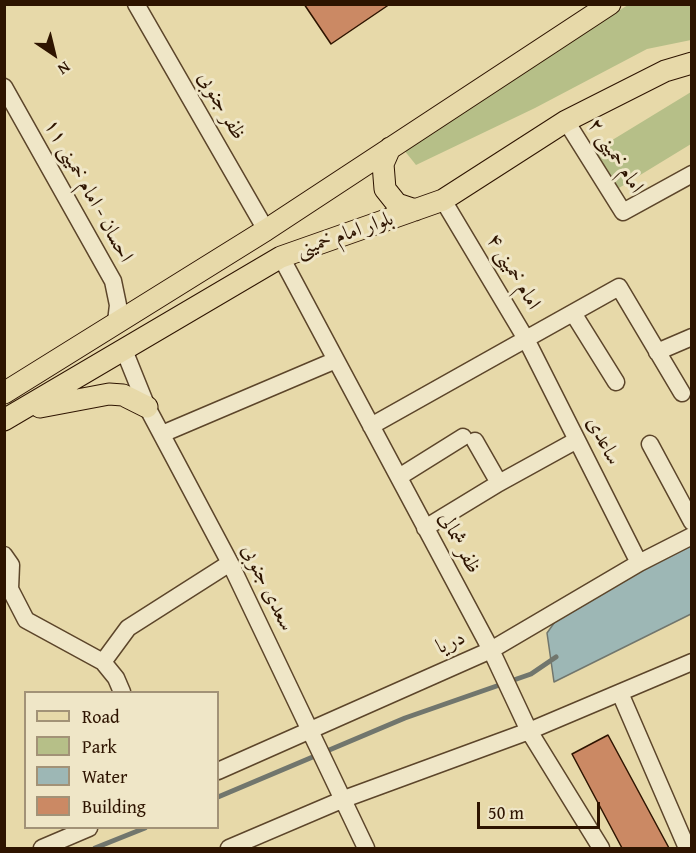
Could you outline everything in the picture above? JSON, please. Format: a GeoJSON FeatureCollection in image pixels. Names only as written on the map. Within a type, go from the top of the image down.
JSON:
{"type":"FeatureCollection","features":[{"type":"Feature","properties":{"kind":"main road","name":"بلوار امام خمینی"},"geometry":{"type":"LineString","coordinates":[[4,393],[266,230],[610,4]]}},
{"type":"Feature","properties":{"kind":"main road","name":"بلوار امام خمینی"},"geometry":{"type":"LineString","coordinates":[[8,418],[281,257],[443,200],[566,121],[665,70],[692,63]]}},
{"type":"Feature","properties":{"kind":"main road"},"geometry":{"type":"LineString","coordinates":[[390,148],[383,164],[385,189],[397,204],[415,210]]}},
{"type":"Feature","properties":{"kind":"main road"},"geometry":{"type":"LineString","coordinates":[[266,230],[281,257]]}},
{"type":"Feature","properties":{"kind":"main road"},"geometry":{"type":"LineString","coordinates":[[116,322],[124,350]]}},
{"type":"Feature","properties":{"kind":"main road"},"geometry":{"type":"LineString","coordinates":[[8,418],[66,400],[109,394],[123,395],[147,407]]}},
{"type":"Feature","properties":{"kind":"street","name":"ظفر جنوبی"},"geometry":{"type":"LineString","coordinates":[[136,4],[266,230]]}},
{"type":"Feature","properties":{"kind":"street","name":"احسان - امام خمینی ۱۱"},"geometry":{"type":"LineString","coordinates":[[4,87],[113,282],[118,305],[116,322]]}},
{"type":"Feature","properties":{"kind":"street","name":"امام خمینی ۲"},"geometry":{"type":"LineString","coordinates":[[566,121],[623,212],[692,174]]}},
{"type":"Feature","properties":{"kind":"street","name":"امام خمینی ۴"},"geometry":{"type":"LineString","coordinates":[[443,200],[526,339],[619,287],[657,352]]}},
{"type":"Feature","properties":{"kind":"street","name":"ظفر شمالی"},"geometry":{"type":"LineString","coordinates":[[281,257],[491,650],[529,731],[601,849]]}},
{"type":"Feature","properties":{"kind":"street"},"geometry":{"type":"LineString","coordinates":[[573,313],[616,382]]}},
{"type":"Feature","properties":{"kind":"street"},"geometry":{"type":"LineString","coordinates":[[682,393],[657,352],[692,337]]}},
{"type":"Feature","properties":{"kind":"street"},"geometry":{"type":"LineString","coordinates":[[371,426],[526,339]]}},
{"type":"Feature","properties":{"kind":"street","name":"ساعدی"},"geometry":{"type":"LineString","coordinates":[[526,339],[639,563]]}},
{"type":"Feature","properties":{"kind":"street","name":"سعدی جنوبی"},"geometry":{"type":"LineString","coordinates":[[124,350],[147,407],[230,562],[312,729],[366,849]]}},
{"type":"Feature","properties":{"kind":"street"},"geometry":{"type":"LineString","coordinates":[[162,434],[336,360]]}},
{"type":"Feature","properties":{"kind":"street"},"geometry":{"type":"LineString","coordinates":[[399,477],[469,439],[498,483]]}},
{"type":"Feature","properties":{"kind":"street"},"geometry":{"type":"LineString","coordinates":[[425,528],[498,483],[578,440]]}},
{"type":"Feature","properties":{"kind":"street"},"geometry":{"type":"LineString","coordinates":[[650,444],[692,522]]}},
{"type":"Feature","properties":{"kind":"street","name":"دریا"},"geometry":{"type":"LineString","coordinates":[[219,771],[491,650],[639,563],[692,536]]}},
{"type":"Feature","properties":{"kind":"street"},"geometry":{"type":"LineString","coordinates":[[4,555],[11,565],[10,589],[26,620],[103,662],[116,678],[121,691]]}},
{"type":"Feature","properties":{"kind":"street"},"geometry":{"type":"LineString","coordinates":[[103,662],[129,628],[230,562]]}},
{"type":"Feature","properties":{"kind":"street"},"geometry":{"type":"LineString","coordinates":[[229,849],[344,799],[529,731],[692,662]]}},
{"type":"Feature","properties":{"kind":"street"},"geometry":{"type":"LineString","coordinates":[[620,693],[687,849]]}},
{"type":"Feature","properties":{"kind":"street"},"geometry":{"type":"LineString","coordinates":[[42,849],[87,829]]}},
{"type":"Feature","properties":{"kind":"green space"},"geometry":{"type":"Polygon","coordinates":[[[628,5],[691,5],[691,40],[647,49],[535,108],[416,165],[400,145],[628,5]]]}},
{"type":"Feature","properties":{"kind":"green space"},"geometry":{"type":"Polygon","coordinates":[[[691,92],[691,144],[614,191],[591,153],[691,92]]]}},
{"type":"Feature","properties":{"kind":"water"},"geometry":{"type":"Polygon","coordinates":[[[691,543],[691,614],[554,682],[547,633],[564,609],[691,543]]]}},
{"type":"Feature","properties":{"kind":"building"},"geometry":{"type":"Polygon","coordinates":[[[304,4],[390,4],[331,44],[304,4]]]}},
{"type":"Feature","properties":{"kind":"building"},"geometry":{"type":"Polygon","coordinates":[[[608,735],[669,848],[622,848],[572,754],[608,735]]]}},
{"type":"Feature","properties":{"kind":"waterway"},"geometry":{"type":"LineString","coordinates":[[219,797],[405,718],[531,674],[556,657]]}},
{"type":"Feature","properties":{"kind":"waterway"},"geometry":{"type":"LineString","coordinates":[[95,848],[142,829]]}}]}
